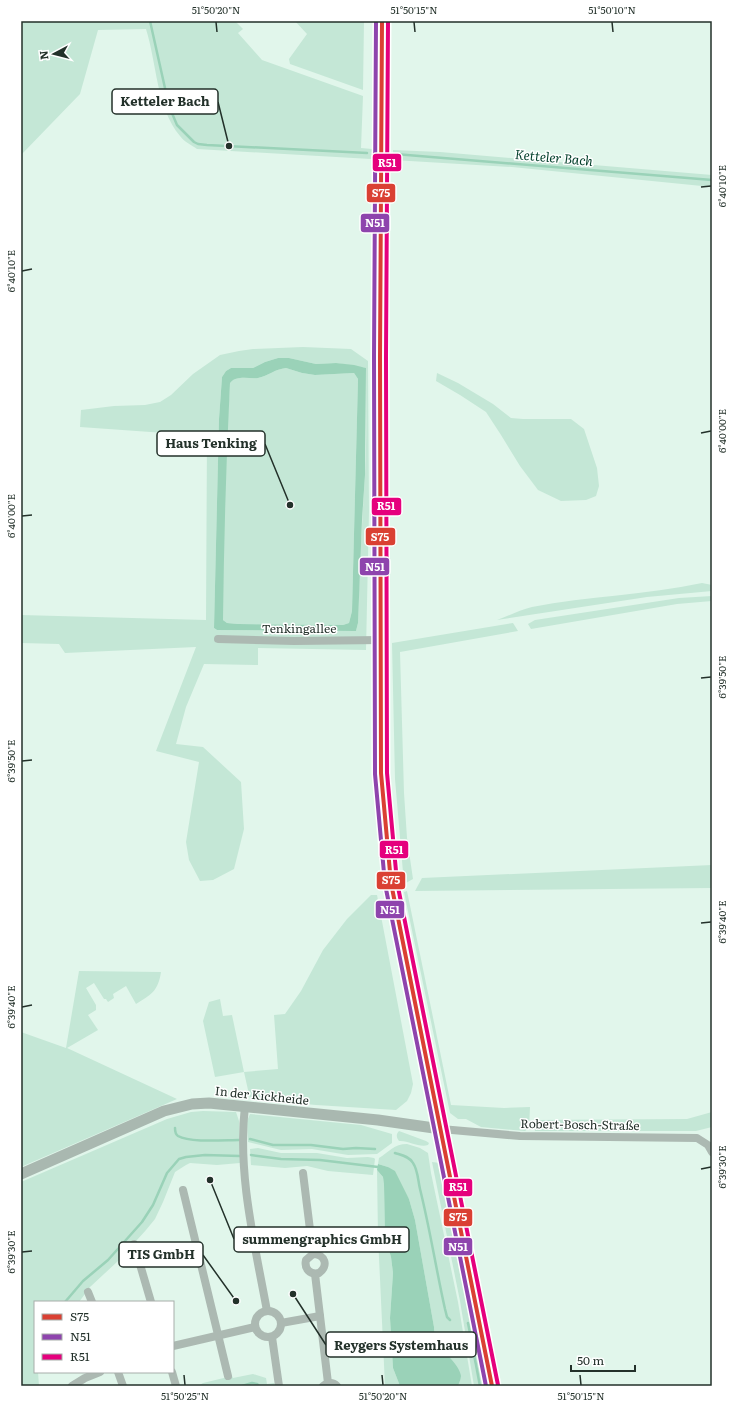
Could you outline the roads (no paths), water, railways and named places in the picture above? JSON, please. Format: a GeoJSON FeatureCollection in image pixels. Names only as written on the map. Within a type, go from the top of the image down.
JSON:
{"type":"FeatureCollection","features":[{"type":"Feature","properties":{"kind":"main road"},"geometry":{"type":"LineString","coordinates":[[382,21],[380,357],[381,773],[392,883],[492,1386]]}},
{"type":"Feature","properties":{"kind":"main road","name":"In der Kickheide"},"geometry":{"type":"LineString","coordinates":[[21,1174],[164,1111],[192,1104],[210,1102],[378,1120],[441,1129]]}},
{"type":"Feature","properties":{"kind":"street","name":"Tenkingallee"},"geometry":{"type":"LineString","coordinates":[[218,639],[294,641],[381,640]]}},
{"type":"Feature","properties":{"kind":"street"},"geometry":{"type":"LineString","coordinates":[[245,1106],[243,1121],[246,1184],[267,1311]]}},
{"type":"Feature","properties":{"kind":"street","name":"Robert-Bosch-Straße"},"geometry":{"type":"LineString","coordinates":[[441,1129],[520,1136],[690,1137],[697,1138],[708,1145],[712,1152]]}},
{"type":"Feature","properties":{"kind":"street"},"geometry":{"type":"LineString","coordinates":[[303,1173],[312,1254]]}},
{"type":"Feature","properties":{"kind":"street"},"geometry":{"type":"LineString","coordinates":[[183,1190],[228,1376]]}},
{"type":"Feature","properties":{"kind":"street"},"geometry":{"type":"LineString","coordinates":[[134,1244],[151,1301]]}},
{"type":"Feature","properties":{"kind":"street"},"geometry":{"type":"LineString","coordinates":[[312,1254],[322,1257],[325,1264],[322,1271],[315,1274],[308,1272],[305,1266],[307,1257],[312,1254]]}},
{"type":"Feature","properties":{"kind":"street"},"geometry":{"type":"LineString","coordinates":[[315,1274],[326,1384],[335,1384],[337,1386]]}},
{"type":"Feature","properties":{"kind":"street"},"geometry":{"type":"LineString","coordinates":[[88,1292],[92,1301]]}},
{"type":"Feature","properties":{"kind":"street"},"geometry":{"type":"LineString","coordinates":[[267,1311],[271,1311],[278,1315],[282,1323],[279,1332],[272,1337],[261,1336],[255,1327],[256,1318],[262,1312],[267,1311]]}},
{"type":"Feature","properties":{"kind":"street"},"geometry":{"type":"LineString","coordinates":[[282,1323],[320,1316]]}},
{"type":"Feature","properties":{"kind":"street"},"geometry":{"type":"LineString","coordinates":[[174,1346],[255,1327]]}},
{"type":"Feature","properties":{"kind":"street"},"geometry":{"type":"LineString","coordinates":[[272,1337],[279,1386]]}},
{"type":"Feature","properties":{"kind":"street"},"geometry":{"type":"LineString","coordinates":[[72,1386],[85,1378],[98,1373]]}},
{"type":"Feature","properties":{"kind":"street"},"geometry":{"type":"LineString","coordinates":[[118,1373],[123,1386]]}},
{"type":"Feature","properties":{"kind":"street"},"geometry":{"type":"LineString","coordinates":[[172,1373],[176,1386]]}},
{"type":"Feature","properties":{"kind":"waterway","name":"Ketteler Bach"},"geometry":{"type":"LineString","coordinates":[[150,21],[169,106],[177,125],[194,142],[207,145],[367,153]]}},
{"type":"Feature","properties":{"kind":"waterway","name":"Ketteler Bach"},"geometry":{"type":"LineString","coordinates":[[395,154],[712,180]]}},
{"type":"Feature","properties":{"kind":"waterway"},"geometry":{"type":"LineString","coordinates":[[175,1128],[178,1136],[191,1140],[239,1140]]}},
{"type":"Feature","properties":{"kind":"waterway"},"geometry":{"type":"LineString","coordinates":[[250,1139],[273,1145],[311,1145],[343,1149],[375,1149]]}},
{"type":"Feature","properties":{"kind":"waterway"},"geometry":{"type":"LineString","coordinates":[[395,1153],[409,1159],[416,1169],[445,1309],[447,1317],[450,1320]]}},
{"type":"Feature","properties":{"kind":"waterway"},"geometry":{"type":"LineString","coordinates":[[66,1301],[83,1281],[108,1260],[142,1222],[153,1205],[167,1173],[179,1159],[205,1155],[240,1156]]}},
{"type":"Feature","properties":{"kind":"waterway"},"geometry":{"type":"LineString","coordinates":[[251,1155],[281,1159],[320,1160],[378,1167]]}},
{"type":"Feature","properties":{"kind":"waterway"},"geometry":{"type":"LineString","coordinates":[[468,1323],[480,1386]]}},
{"type":"Feature","properties":{"kind":"waterway"},"geometry":{"type":"LineString","coordinates":[[242,1386],[252,1383],[259,1386]]}},
{"type":"Feature","properties":{"kind":"place","name":"Ketteler Bach"},"geometry":{"type":"Point","coordinates":[229,146]}},
{"type":"Feature","properties":{"kind":"place","name":"Haus Tenking"},"geometry":{"type":"Point","coordinates":[290,505]}},
{"type":"Feature","properties":{"kind":"place","name":"summengraphics GmbH"},"geometry":{"type":"Point","coordinates":[210,1180]}},
{"type":"Feature","properties":{"kind":"place","name":"Reygers Systemhaus"},"geometry":{"type":"Point","coordinates":[293,1294]}},
{"type":"Feature","properties":{"kind":"place","name":"TIS GmbH"},"geometry":{"type":"Point","coordinates":[236,1301]}}]}
